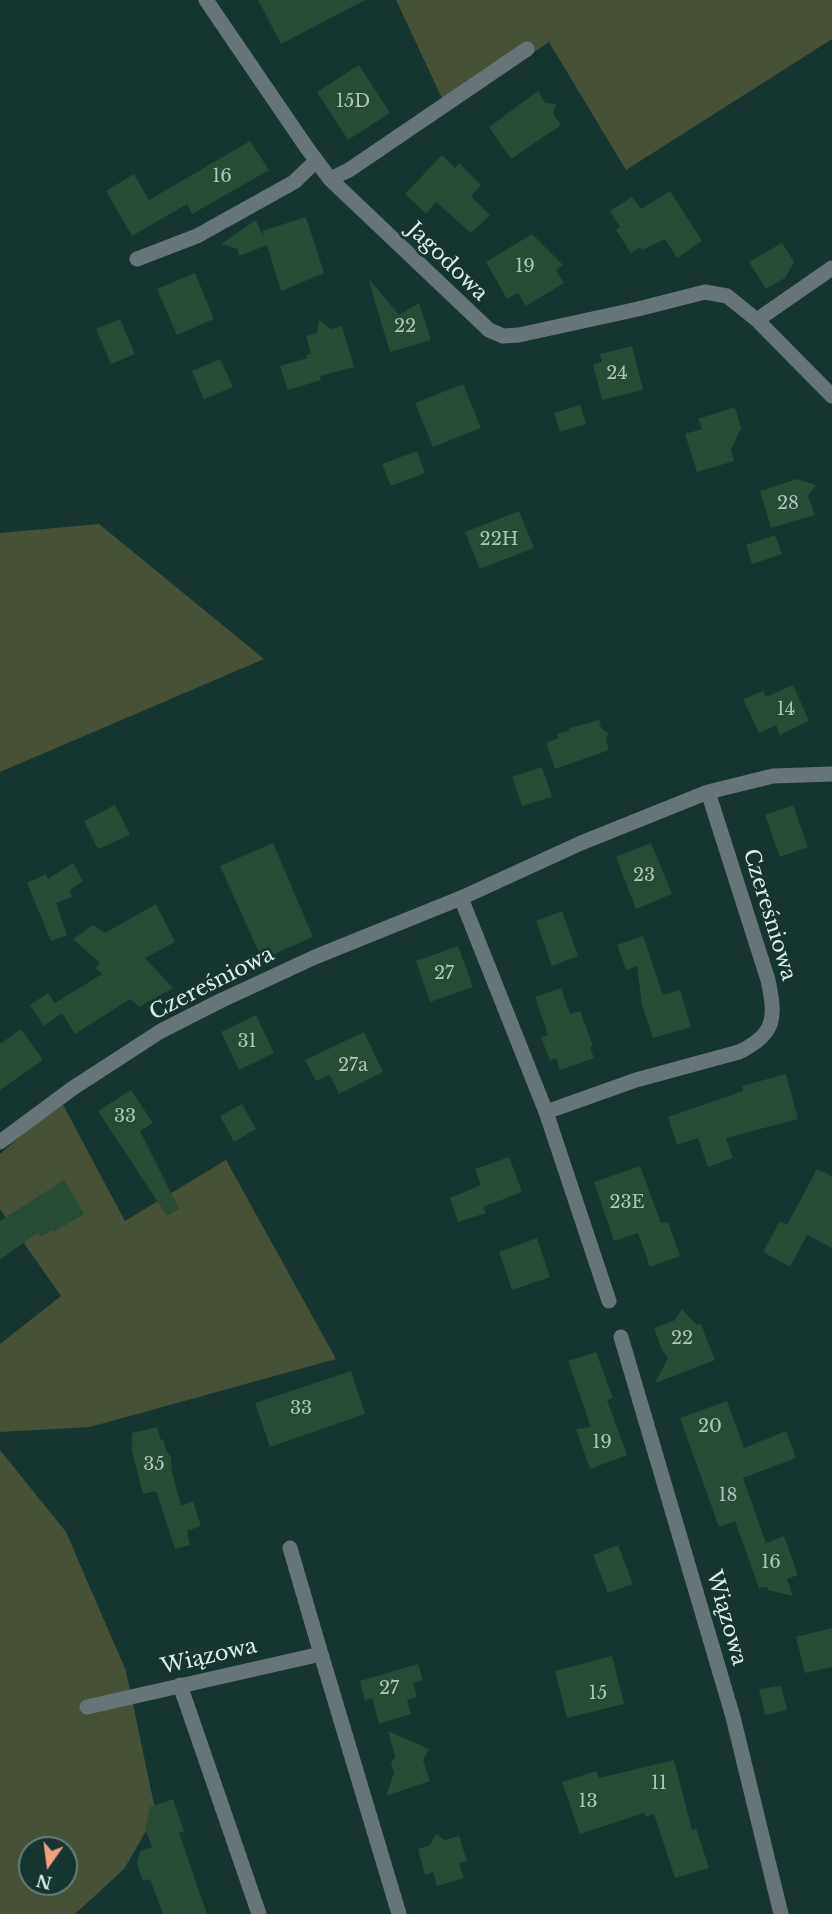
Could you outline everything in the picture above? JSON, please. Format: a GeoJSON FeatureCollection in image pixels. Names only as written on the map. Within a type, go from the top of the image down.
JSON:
{"type":"FeatureCollection","features":[{"type":"Feature","properties":{"kind":"street","name":"Jagodowa"},"geometry":{"type":"LineString","coordinates":[[206,0],[330,178],[489,330],[503,336],[519,335],[705,292],[727,296],[757,320],[832,396]]}},
{"type":"Feature","properties":{"kind":"street"},"geometry":{"type":"LineString","coordinates":[[330,178],[349,170],[527,49]]}},
{"type":"Feature","properties":{"kind":"street"},"geometry":{"type":"LineString","coordinates":[[137,258],[197,236],[294,182],[316,161]]}},
{"type":"Feature","properties":{"kind":"street"},"geometry":{"type":"LineString","coordinates":[[757,320],[832,268]]}},
{"type":"Feature","properties":{"kind":"street","name":"Czereśniowa"},"geometry":{"type":"LineString","coordinates":[[0,1142],[73,1088],[161,1031],[315,957],[461,898],[581,843],[708,792],[773,776],[832,774]]}},
{"type":"Feature","properties":{"kind":"street","name":"Czereśniowa"},"geometry":{"type":"LineString","coordinates":[[546,1112],[636,1080],[739,1052],[754,1045],[767,1032],[774,1006],[768,980],[708,792]]}},
{"type":"Feature","properties":{"kind":"street"},"geometry":{"type":"LineString","coordinates":[[461,898],[546,1112],[609,1301]]}},
{"type":"Feature","properties":{"kind":"street","name":"Wiązowa"},"geometry":{"type":"LineString","coordinates":[[621,1337],[733,1717],[781,1914]]}},
{"type":"Feature","properties":{"kind":"street"},"geometry":{"type":"LineString","coordinates":[[290,1548],[399,1914]]}},
{"type":"Feature","properties":{"kind":"street","name":"Wiązowa"},"geometry":{"type":"LineString","coordinates":[[87,1707],[321,1654]]}},
{"type":"Feature","properties":{"kind":"street"},"geometry":{"type":"LineString","coordinates":[[180,1685],[259,1914]]}},
{"type":"Feature","properties":{"kind":"green space"},"geometry":{"type":"Polygon","coordinates":[[[396,0],[832,0],[832,39],[626,170],[549,42],[448,111],[396,0]]]}},
{"type":"Feature","properties":{"kind":"green space"},"geometry":{"type":"Polygon","coordinates":[[[99,524],[264,659],[0,772],[0,533],[99,524]]]}},
{"type":"Feature","properties":{"kind":"green space"},"geometry":{"type":"Polygon","coordinates":[[[61,1101],[125,1221],[226,1160],[336,1359],[90,1427],[0,1432],[0,1344],[61,1296],[0,1209],[0,1154],[61,1101]]]}},
{"type":"Feature","properties":{"kind":"green space"},"geometry":{"type":"Polygon","coordinates":[[[0,1450],[66,1532],[126,1671],[156,1814],[124,1869],[75,1914],[0,1914],[0,1450]]]}},
{"type":"Feature","properties":{"kind":"building"},"geometry":{"type":"Polygon","coordinates":[[[258,0],[365,0],[281,44],[258,0]]]}},
{"type":"Feature","properties":{"kind":"building"},"geometry":{"type":"Polygon","coordinates":[[[359,65],[390,113],[348,140],[317,92],[359,65]]]}},
{"type":"Feature","properties":{"kind":"building"},"geometry":{"type":"Polygon","coordinates":[[[538,91],[545,103],[556,104],[553,114],[561,125],[511,159],[489,127],[538,91]]]}},
{"type":"Feature","properties":{"kind":"building"},"geometry":{"type":"Polygon","coordinates":[[[250,141],[269,170],[192,214],[187,204],[132,236],[106,191],[134,174],[149,200],[250,141]]]}},
{"type":"Feature","properties":{"kind":"building"},"geometry":{"type":"Polygon","coordinates":[[[442,155],[455,168],[459,163],[481,185],[471,196],[490,215],[471,233],[436,202],[426,214],[405,194],[442,155]]]}},
{"type":"Feature","properties":{"kind":"building"},"geometry":{"type":"Polygon","coordinates":[[[670,191],[702,241],[677,258],[665,239],[642,250],[640,247],[631,253],[616,230],[620,227],[610,211],[632,197],[641,209],[670,191]]]}},
{"type":"Feature","properties":{"kind":"building"},"geometry":{"type":"Polygon","coordinates":[[[306,217],[324,273],[281,291],[267,245],[239,256],[237,249],[221,244],[256,220],[265,241],[262,231],[306,217]]]}},
{"type":"Feature","properties":{"kind":"building"},"geometry":{"type":"Polygon","coordinates":[[[532,234],[563,265],[556,270],[564,283],[526,306],[518,293],[507,299],[486,262],[532,234]]]}},
{"type":"Feature","properties":{"kind":"building"},"geometry":{"type":"Polygon","coordinates":[[[782,243],[794,262],[785,278],[766,289],[749,262],[782,243]]]}},
{"type":"Feature","properties":{"kind":"building"},"geometry":{"type":"Polygon","coordinates":[[[195,273],[214,319],[177,335],[157,289],[195,273]]]}},
{"type":"Feature","properties":{"kind":"building"},"geometry":{"type":"Polygon","coordinates":[[[368,278],[399,315],[419,303],[431,340],[390,352],[368,278]]]}},
{"type":"Feature","properties":{"kind":"building"},"geometry":{"type":"Polygon","coordinates":[[[120,319],[135,354],[111,364],[96,329],[120,319]]]}},
{"type":"Feature","properties":{"kind":"building"},"geometry":{"type":"Polygon","coordinates":[[[319,320],[331,329],[342,326],[354,367],[320,376],[321,380],[288,390],[280,366],[307,358],[306,355],[311,354],[306,336],[317,333],[319,320]]]}},
{"type":"Feature","properties":{"kind":"building"},"geometry":{"type":"Polygon","coordinates":[[[632,346],[643,390],[602,400],[593,364],[602,362],[600,354],[632,346]]]}},
{"type":"Feature","properties":{"kind":"building"},"geometry":{"type":"Polygon","coordinates":[[[220,359],[233,387],[204,399],[192,371],[220,359]]]}},
{"type":"Feature","properties":{"kind":"building"},"geometry":{"type":"Polygon","coordinates":[[[463,384],[481,428],[433,447],[415,403],[463,384]]]}},
{"type":"Feature","properties":{"kind":"building"},"geometry":{"type":"Polygon","coordinates":[[[580,405],[586,424],[560,432],[554,413],[580,405]]]}},
{"type":"Feature","properties":{"kind":"building"},"geometry":{"type":"Polygon","coordinates":[[[735,407],[741,428],[731,450],[734,461],[697,472],[685,434],[702,429],[698,419],[735,407]]]}},
{"type":"Feature","properties":{"kind":"building"},"geometry":{"type":"Polygon","coordinates":[[[417,451],[425,473],[391,486],[382,464],[417,451]]]}},
{"type":"Feature","properties":{"kind":"building"},"geometry":{"type":"Polygon","coordinates":[[[797,479],[816,485],[808,496],[815,515],[771,528],[760,491],[797,479]]]}},
{"type":"Feature","properties":{"kind":"building"},"geometry":{"type":"Polygon","coordinates":[[[519,511],[534,548],[480,569],[465,532],[519,511]]]}},
{"type":"Feature","properties":{"kind":"building"},"geometry":{"type":"Polygon","coordinates":[[[775,535],[782,554],[752,564],[746,545],[775,535]]]}},
{"type":"Feature","properties":{"kind":"building"},"geometry":{"type":"Polygon","coordinates":[[[793,685],[809,721],[780,735],[776,725],[759,733],[743,699],[763,691],[766,697],[793,685]]]}},
{"type":"Feature","properties":{"kind":"building"},"geometry":{"type":"Polygon","coordinates":[[[599,720],[601,728],[608,733],[606,741],[609,750],[555,769],[546,743],[559,738],[557,734],[569,731],[570,728],[599,720]]]}},
{"type":"Feature","properties":{"kind":"building"},"geometry":{"type":"Polygon","coordinates":[[[542,767],[552,797],[522,806],[512,777],[542,767]]]}},
{"type":"Feature","properties":{"kind":"building"},"geometry":{"type":"Polygon","coordinates":[[[115,805],[130,835],[98,849],[84,821],[115,805]]]}},
{"type":"Feature","properties":{"kind":"building"},"geometry":{"type":"Polygon","coordinates":[[[793,805],[808,847],[780,857],[765,815],[793,805]]]}},
{"type":"Feature","properties":{"kind":"building"},"geometry":{"type":"Polygon","coordinates":[[[273,843],[313,937],[262,959],[220,866],[273,843]]]}},
{"type":"Feature","properties":{"kind":"building"},"geometry":{"type":"Polygon","coordinates":[[[651,843],[672,894],[636,909],[616,857],[651,843]]]}},
{"type":"Feature","properties":{"kind":"building"},"geometry":{"type":"Polygon","coordinates":[[[73,863],[83,881],[70,890],[72,897],[56,903],[67,935],[51,941],[27,883],[46,874],[48,879],[73,863]]]}},
{"type":"Feature","properties":{"kind":"building"},"geometry":{"type":"Polygon","coordinates":[[[156,904],[175,942],[145,958],[173,988],[139,1007],[130,999],[75,1034],[62,1013],[44,1026],[30,1005],[48,993],[59,1009],[55,1003],[102,974],[95,968],[100,963],[73,939],[93,925],[105,933],[156,904]]]}},
{"type":"Feature","properties":{"kind":"building"},"geometry":{"type":"Polygon","coordinates":[[[562,911],[578,956],[552,966],[536,921],[562,911]]]}},
{"type":"Feature","properties":{"kind":"building"},"geometry":{"type":"Polygon","coordinates":[[[643,936],[663,995],[680,990],[691,1027],[653,1038],[642,1005],[637,966],[626,970],[617,945],[643,936]]]}},
{"type":"Feature","properties":{"kind":"building"},"geometry":{"type":"Polygon","coordinates":[[[458,946],[473,987],[430,1002],[416,961],[458,946]]]}},
{"type":"Feature","properties":{"kind":"building"},"geometry":{"type":"Polygon","coordinates":[[[561,988],[570,1014],[580,1011],[593,1046],[590,1047],[594,1058],[560,1070],[556,1058],[550,1061],[541,1037],[548,1035],[535,997],[561,988]]]}},
{"type":"Feature","properties":{"kind":"building"},"geometry":{"type":"Polygon","coordinates":[[[256,1015],[274,1053],[239,1070],[221,1032],[256,1015]]]}},
{"type":"Feature","properties":{"kind":"building"},"geometry":{"type":"Polygon","coordinates":[[[21,1029],[43,1060],[0,1090],[0,1044],[21,1029]]]}},
{"type":"Feature","properties":{"kind":"building"},"geometry":{"type":"Polygon","coordinates":[[[364,1032],[383,1072],[339,1094],[330,1075],[316,1081],[305,1060],[364,1032]]]}},
{"type":"Feature","properties":{"kind":"building"},"geometry":{"type":"Polygon","coordinates":[[[786,1074],[798,1119],[726,1138],[733,1158],[708,1167],[698,1138],[677,1145],[668,1117],[743,1091],[742,1086],[786,1074]]]}},
{"type":"Feature","properties":{"kind":"building"},"geometry":{"type":"Polygon","coordinates":[[[131,1090],[153,1123],[140,1131],[179,1209],[167,1216],[98,1111],[131,1090]]]}},
{"type":"Feature","properties":{"kind":"building"},"geometry":{"type":"Polygon","coordinates":[[[242,1104],[256,1129],[234,1142],[220,1116],[242,1104]]]}},
{"type":"Feature","properties":{"kind":"building"},"geometry":{"type":"Polygon","coordinates":[[[509,1157],[522,1192],[483,1207],[486,1213],[458,1222],[450,1198],[481,1185],[475,1169],[509,1157]]]}},
{"type":"Feature","properties":{"kind":"building"},"geometry":{"type":"Polygon","coordinates":[[[640,1166],[661,1223],[668,1222],[680,1256],[650,1267],[638,1233],[614,1241],[594,1182],[640,1166]]]}},
{"type":"Feature","properties":{"kind":"building"},"geometry":{"type":"Polygon","coordinates":[[[817,1169],[832,1176],[832,1248],[807,1235],[790,1267],[763,1252],[780,1221],[787,1225],[817,1169]]]}},
{"type":"Feature","properties":{"kind":"building"},"geometry":{"type":"Polygon","coordinates":[[[64,1180],[84,1214],[54,1232],[53,1230],[41,1237],[38,1232],[0,1260],[0,1221],[64,1180]]]}},
{"type":"Feature","properties":{"kind":"building"},"geometry":{"type":"Polygon","coordinates":[[[537,1238],[550,1277],[512,1290],[499,1252],[537,1238]]]}},
{"type":"Feature","properties":{"kind":"building"},"geometry":{"type":"Polygon","coordinates":[[[682,1309],[697,1325],[701,1324],[715,1360],[655,1383],[668,1358],[662,1350],[654,1328],[675,1320],[682,1309]]]}},
{"type":"Feature","properties":{"kind":"building"},"geometry":{"type":"Polygon","coordinates":[[[596,1352],[613,1398],[607,1400],[627,1455],[590,1469],[576,1429],[591,1427],[568,1361],[596,1352]]]}},
{"type":"Feature","properties":{"kind":"building"},"geometry":{"type":"Polygon","coordinates":[[[351,1371],[365,1414],[270,1447],[255,1403],[351,1371]]]}},
{"type":"Feature","properties":{"kind":"building"},"geometry":{"type":"Polygon","coordinates":[[[727,1401],[744,1448],[786,1431],[796,1458],[743,1478],[766,1543],[784,1536],[798,1575],[787,1579],[793,1596],[768,1590],[767,1587],[759,1588],[735,1521],[719,1527],[680,1418],[727,1401]]]}},
{"type":"Feature","properties":{"kind":"building"},"geometry":{"type":"Polygon","coordinates":[[[157,1427],[161,1440],[171,1457],[172,1472],[181,1506],[193,1501],[201,1526],[187,1531],[190,1545],[175,1549],[156,1491],[143,1494],[132,1451],[132,1433],[157,1427]]]}},
{"type":"Feature","properties":{"kind":"building"},"geometry":{"type":"Polygon","coordinates":[[[618,1545],[633,1584],[608,1593],[593,1555],[618,1545]]]}},
{"type":"Feature","properties":{"kind":"building"},"geometry":{"type":"Polygon","coordinates":[[[832,1628],[832,1667],[805,1673],[796,1637],[832,1628]]]}},
{"type":"Feature","properties":{"kind":"building"},"geometry":{"type":"Polygon","coordinates":[[[612,1656],[624,1704],[567,1718],[555,1671],[612,1656]]]}},
{"type":"Feature","properties":{"kind":"building"},"geometry":{"type":"Polygon","coordinates":[[[418,1664],[423,1680],[413,1683],[417,1697],[407,1700],[411,1714],[379,1724],[372,1698],[365,1701],[360,1681],[418,1664]]]}},
{"type":"Feature","properties":{"kind":"building"},"geometry":{"type":"Polygon","coordinates":[[[781,1686],[787,1710],[765,1715],[759,1689],[781,1686]]]}},
{"type":"Feature","properties":{"kind":"building"},"geometry":{"type":"Polygon","coordinates":[[[388,1731],[429,1749],[423,1760],[430,1781],[386,1796],[394,1773],[391,1764],[395,1756],[388,1731]]]}},
{"type":"Feature","properties":{"kind":"building"},"geometry":{"type":"Polygon","coordinates":[[[674,1760],[692,1830],[696,1828],[709,1868],[675,1878],[654,1814],[645,1817],[644,1813],[580,1834],[562,1782],[596,1771],[599,1778],[674,1760]]]}},
{"type":"Feature","properties":{"kind":"building"},"geometry":{"type":"Polygon","coordinates":[[[173,1799],[184,1831],[179,1833],[207,1914],[163,1914],[150,1879],[143,1881],[137,1864],[140,1851],[152,1847],[145,1829],[150,1807],[173,1799]]]}},
{"type":"Feature","properties":{"kind":"building"},"geometry":{"type":"Polygon","coordinates":[[[436,1834],[445,1840],[459,1836],[467,1861],[459,1863],[464,1878],[437,1886],[433,1872],[425,1875],[418,1849],[430,1845],[436,1834]]]}}]}
